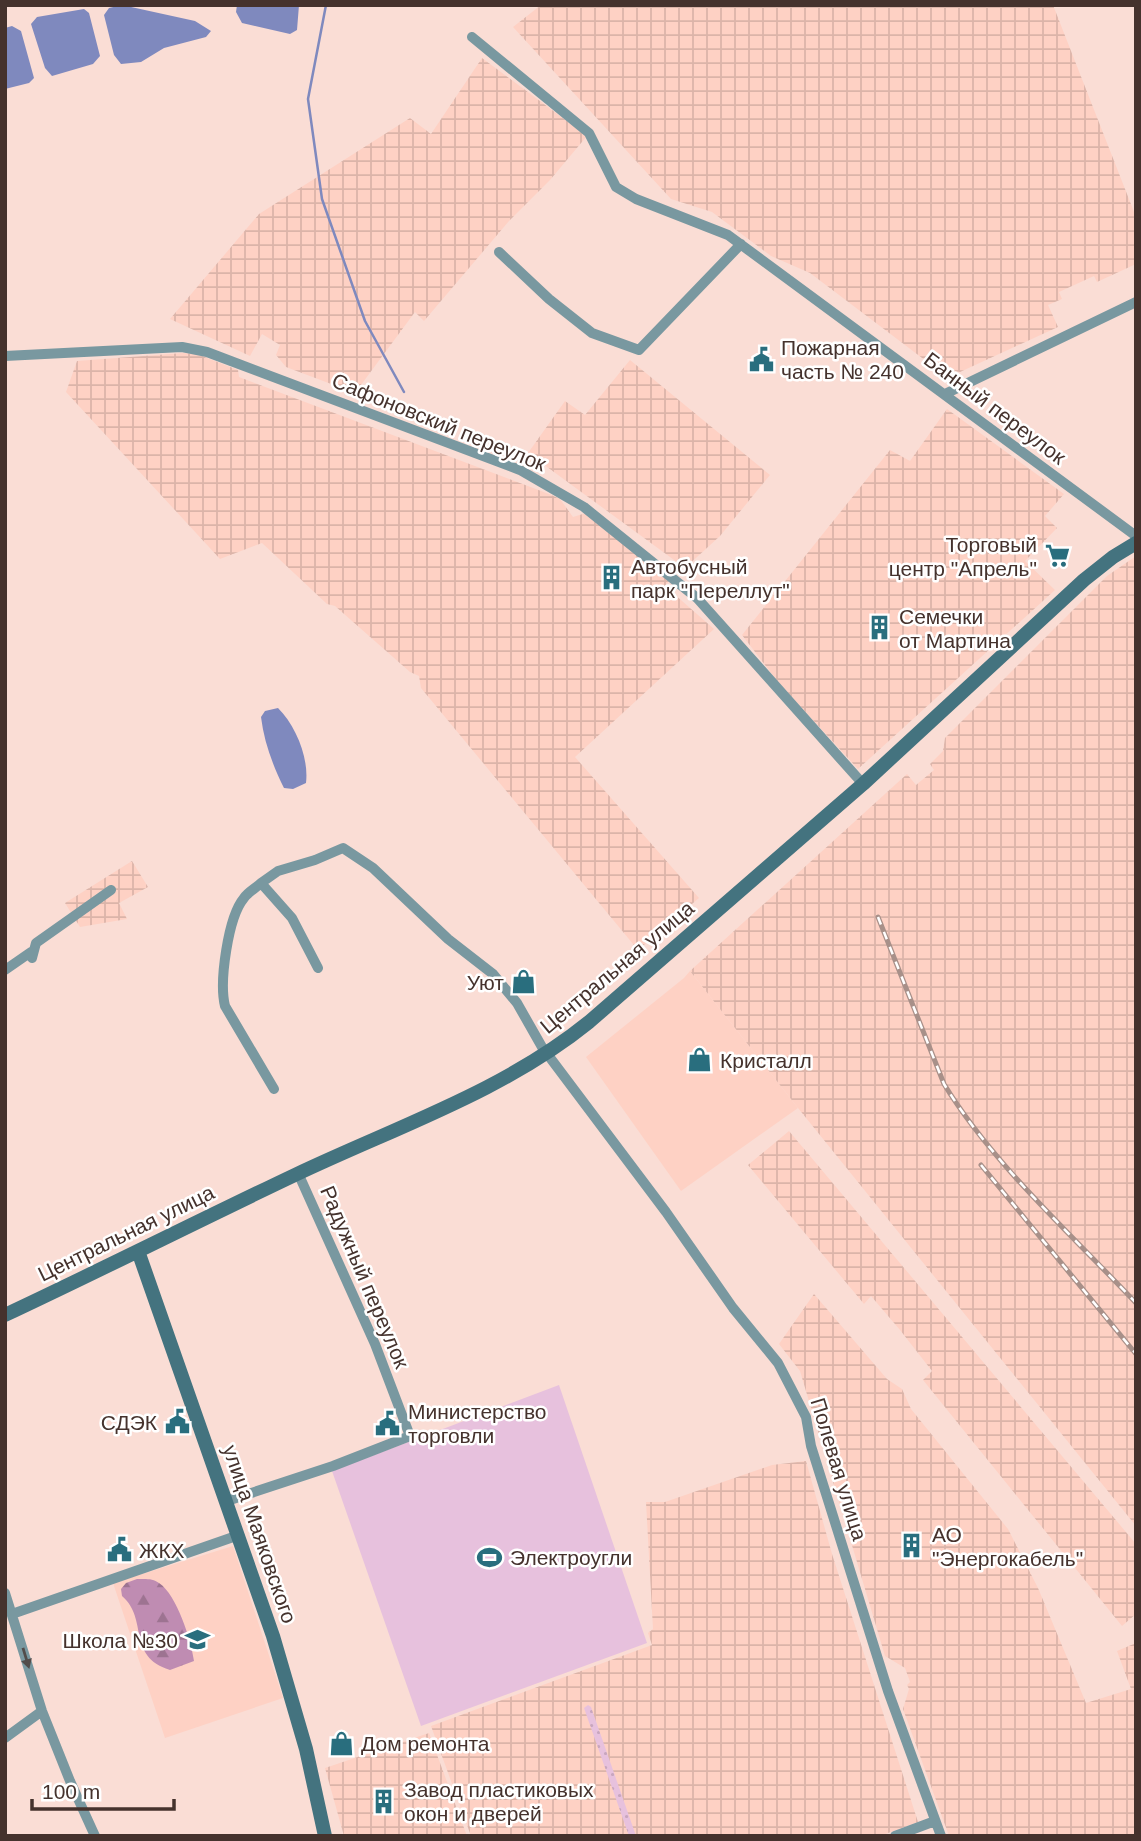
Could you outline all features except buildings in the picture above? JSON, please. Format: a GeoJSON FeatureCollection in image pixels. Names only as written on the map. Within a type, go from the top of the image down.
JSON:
{"type":"FeatureCollection","features":[{"type":"Feature","properties":{"kind":"main road","name":"Центральная улица"},"geometry":{"type":"LineString","coordinates":[[5,1315],[298,1173],[468,1096],[548,1053],[589,1022],[863,784],[1084,580],[1136,543]]}},
{"type":"Feature","properties":{"kind":"main road","name":"улица Маяковского"},"geometry":{"type":"LineString","coordinates":[[138,1251],[239,1535],[289,1687],[325,1836]]}},
{"type":"Feature","properties":{"kind":"street","name":"Банный переулок"},"geometry":{"type":"LineString","coordinates":[[472,37],[589,133],[616,187],[636,199],[728,235],[1136,536]]}},
{"type":"Feature","properties":{"kind":"street"},"geometry":{"type":"LineString","coordinates":[[499,252],[549,299],[592,333],[639,350],[741,244]]}},
{"type":"Feature","properties":{"kind":"street"},"geometry":{"type":"LineString","coordinates":[[945,394],[1136,302]]}},
{"type":"Feature","properties":{"kind":"street","name":"Сафоновский переулок"},"geometry":{"type":"LineString","coordinates":[[5,356],[182,347],[207,352],[520,470],[584,507],[697,598],[863,784]]}},
{"type":"Feature","properties":{"kind":"street","name":"Полевая улица"},"geometry":{"type":"LineString","coordinates":[[261,883],[278,871],[343,848],[361,858],[448,939],[493,974],[517,1003],[548,1053],[666,1212],[733,1308],[778,1363],[806,1418],[811,1446],[888,1690],[941,1836]]}},
{"type":"Feature","properties":{"kind":"street"},"geometry":{"type":"LineString","coordinates":[[274,1088],[225,1006],[222,995],[221,981],[235,914],[244,897],[261,883],[292,918],[318,968]]}},
{"type":"Feature","properties":{"kind":"street"},"geometry":{"type":"LineString","coordinates":[[5,970],[31,952],[32,958],[36,943],[111,890]]}},
{"type":"Feature","properties":{"kind":"street","name":"Радужный переулок"},"geometry":{"type":"LineString","coordinates":[[227,1501],[333,1466],[410,1436],[369,1331],[298,1173]]}},
{"type":"Feature","properties":{"kind":"street"},"geometry":{"type":"LineString","coordinates":[[12,1614],[239,1535]]}},
{"type":"Feature","properties":{"kind":"street"},"geometry":{"type":"LineString","coordinates":[[5,1593],[42,1711],[94,1836]]}},
{"type":"Feature","properties":{"kind":"street"},"geometry":{"type":"LineString","coordinates":[[5,1738],[42,1711]]}},
{"type":"Feature","properties":{"kind":"street"},"geometry":{"type":"LineString","coordinates":[[895,1836],[935,1821]]}},
{"type":"Feature","properties":{"kind":"shaded area"},"geometry":{"type":"Polygon","coordinates":[[[541,5],[1053,5],[1136,217],[1136,264],[1097,282],[1094,276],[1059,292],[1062,299],[1048,305],[1058,327],[960,372],[934,367],[810,273],[771,256],[712,212],[671,199],[513,27],[541,5]]]}},
{"type":"Feature","properties":{"kind":"shaded area"},"geometry":{"type":"Polygon","coordinates":[[[482,58],[587,136],[550,180],[509,221],[424,321],[415,312],[355,393],[286,367],[276,355],[280,345],[262,334],[250,356],[170,319],[259,214],[410,118],[431,134],[482,58]]]}},
{"type":"Feature","properties":{"kind":"shaded area"},"geometry":{"type":"Polygon","coordinates":[[[197,354],[238,370],[239,377],[560,499],[573,517],[586,513],[669,581],[665,586],[714,629],[575,757],[699,898],[638,950],[421,688],[419,676],[410,672],[335,606],[327,604],[262,543],[220,559],[66,392],[77,361],[197,354]]]}},
{"type":"Feature","properties":{"kind":"shaded area"},"geometry":{"type":"Polygon","coordinates":[[[630,360],[770,475],[720,536],[685,568],[528,453],[565,401],[585,415],[630,360]]]}},
{"type":"Feature","properties":{"kind":"shaded area"},"geometry":{"type":"Polygon","coordinates":[[[947,409],[1064,494],[1045,516],[1057,528],[1025,561],[1055,590],[858,769],[778,682],[742,635],[890,450],[910,461],[947,409]]]}},
{"type":"Feature","properties":{"kind":"shaded area"},"geometry":{"type":"Polygon","coordinates":[[[1136,556],[1136,1526],[690,971],[907,774],[916,785],[934,770],[930,764],[943,751],[945,738],[1107,576],[1136,556]]]}},
{"type":"Feature","properties":{"kind":"shaded area"},"geometry":{"type":"Polygon","coordinates":[[[132,861],[148,887],[119,903],[127,919],[80,927],[65,903],[132,861]]]}},
{"type":"Feature","properties":{"kind":"shaded area"},"geometry":{"type":"Polygon","coordinates":[[[690,971],[798,1108],[681,1191],[586,1057],[690,971]]]}},
{"type":"Feature","properties":{"kind":"shaded area"},"geometry":{"type":"Polygon","coordinates":[[[789,1131],[1136,1544],[1136,1614],[1122,1626],[923,1380],[932,1371],[900,1330],[871,1296],[864,1304],[748,1165],[789,1131]]]}},
{"type":"Feature","properties":{"kind":"shaded area"},"geometry":{"type":"Polygon","coordinates":[[[814,1294],[887,1379],[902,1389],[911,1409],[1008,1529],[1038,1588],[1086,1703],[1131,1689],[1117,1651],[1136,1643],[1136,1836],[949,1836],[903,1709],[909,1679],[905,1668],[885,1656],[800,1371],[779,1344],[814,1294]]]}},
{"type":"Feature","properties":{"kind":"shaded area","name":"Электроугли"},"geometry":{"type":"Polygon","coordinates":[[[559,1385],[647,1643],[421,1726],[332,1471],[559,1385]]]}},
{"type":"Feature","properties":{"kind":"shaded area"},"geometry":{"type":"Polygon","coordinates":[[[806,1461],[832,1554],[918,1822],[880,1836],[471,1836],[431,1726],[652,1645],[648,1633],[653,1629],[646,1502],[665,1502],[772,1465],[806,1461]]]}},
{"type":"Feature","properties":{"kind":"shaded area","name":"Школа №30"},"geometry":{"type":"Polygon","coordinates":[[[233,1546],[283,1698],[165,1738],[113,1583],[233,1546]]]}},
{"type":"Feature","properties":{"kind":"shaded area"},"geometry":{"type":"Polygon","coordinates":[[[588,1705],[591,1707],[636,1836],[629,1836],[584,1708],[588,1705]]]}},
{"type":"Feature","properties":{"kind":"shaded area"},"geometry":{"type":"Polygon","coordinates":[[[429,1733],[467,1836],[344,1836],[325,1768],[429,1733]]]}},
{"type":"Feature","properties":{"kind":"green space"},"geometry":{"type":"Polygon","coordinates":[[[137,1579],[157,1581],[172,1597],[186,1630],[194,1661],[170,1670],[156,1664],[148,1656],[135,1615],[122,1596],[121,1589],[126,1583],[137,1579]]]}},
{"type":"Feature","properties":{"kind":"water"},"geometry":{"type":"Polygon","coordinates":[[[122,5],[195,21],[211,31],[206,37],[164,48],[141,62],[121,64],[114,55],[104,15],[109,8],[122,5]]]}},
{"type":"Feature","properties":{"kind":"water"},"geometry":{"type":"Polygon","coordinates":[[[237,5],[299,5],[297,30],[290,34],[242,23],[236,12],[237,5]]]}},
{"type":"Feature","properties":{"kind":"water"},"geometry":{"type":"Polygon","coordinates":[[[84,9],[89,13],[100,56],[93,64],[52,76],[45,68],[31,24],[37,17],[84,9]]]}},
{"type":"Feature","properties":{"kind":"water"},"geometry":{"type":"Polygon","coordinates":[[[12,26],[21,31],[34,78],[29,83],[5,89],[5,28],[12,26]]]}},
{"type":"Feature","properties":{"kind":"water"},"geometry":{"type":"Polygon","coordinates":[[[278,708],[296,733],[305,763],[306,783],[293,789],[284,788],[269,754],[262,726],[261,717],[265,711],[278,708]]]}},
{"type":"Feature","properties":{"kind":"waterway"},"geometry":{"type":"LineString","coordinates":[[326,5],[308,99],[322,199],[365,321],[404,392]]}},
{"type":"Feature","properties":{"kind":"railway"},"geometry":{"type":"LineString","coordinates":[[878,917],[944,1084],[963,1113],[1034,1198],[1136,1303]]}},
{"type":"Feature","properties":{"kind":"railway"},"geometry":{"type":"LineString","coordinates":[[981,1165],[1136,1354]]}},
{"type":"Feature","properties":{"kind":"place","name":"Пожарная часть № 240"},"geometry":{"type":"Point","coordinates":[761,359]}},
{"type":"Feature","properties":{"kind":"place","name":"Торговый центр \"Апрель\""},"geometry":{"type":"Point","coordinates":[1057,556]}},
{"type":"Feature","properties":{"kind":"place","name":"Автобусный парк \"Переллут\""},"geometry":{"type":"Point","coordinates":[611,578]}},
{"type":"Feature","properties":{"kind":"place","name":"Семечки от Мартина"},"geometry":{"type":"Point","coordinates":[879,628]}},
{"type":"Feature","properties":{"kind":"place","name":"Уют"},"geometry":{"type":"Point","coordinates":[524,982]}},
{"type":"Feature","properties":{"kind":"place","name":"Кристалл"},"geometry":{"type":"Point","coordinates":[700,1060]}},
{"type":"Feature","properties":{"kind":"place","name":"СДЭК"},"geometry":{"type":"Point","coordinates":[177,1422]}},
{"type":"Feature","properties":{"kind":"place","name":"Министерство торговли"},"geometry":{"type":"Point","coordinates":[388,1423]}},
{"type":"Feature","properties":{"kind":"place","name":"АО \"Энергокабель\""},"geometry":{"type":"Point","coordinates":[912,1546]}},
{"type":"Feature","properties":{"kind":"place","name":"ЖКХ"},"geometry":{"type":"Point","coordinates":[119,1550]}},
{"type":"Feature","properties":{"kind":"place","name":"Электроугли"},"geometry":{"type":"Point","coordinates":[490,1557]}},
{"type":"Feature","properties":{"kind":"place","name":"Школа №30"},"geometry":{"type":"Point","coordinates":[198,1640]}},
{"type":"Feature","properties":{"kind":"place","name":"Дом ремонта"},"geometry":{"type":"Point","coordinates":[341,1743]}},
{"type":"Feature","properties":{"kind":"place","name":"Завод пластиковых окон и дверей"},"geometry":{"type":"Point","coordinates":[384,1801]}}]}
